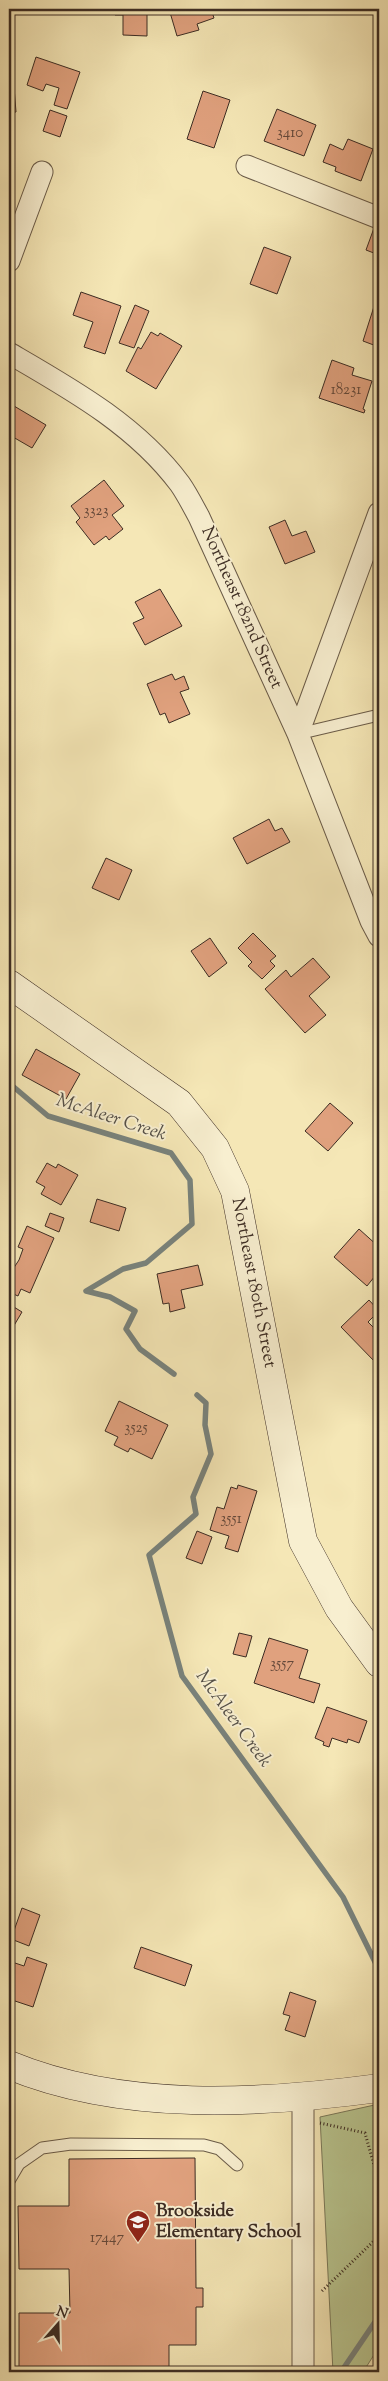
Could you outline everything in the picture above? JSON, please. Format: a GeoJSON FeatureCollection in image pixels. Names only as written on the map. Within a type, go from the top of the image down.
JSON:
{"type":"FeatureCollection","features":[{"type":"Feature","properties":{"kind":"street"},"geometry":{"type":"LineString","coordinates":[[247,166],[379,218]]}},
{"type":"Feature","properties":{"kind":"street"},"geometry":{"type":"LineString","coordinates":[[9,261],[42,172]]}},
{"type":"Feature","properties":{"kind":"street","name":"Northeast 182nd Street"},"geometry":{"type":"LineString","coordinates":[[9,353],[86,398],[138,439],[179,484],[200,517],[298,734],[371,921],[379,936]]}},
{"type":"Feature","properties":{"kind":"street"},"geometry":{"type":"LineString","coordinates":[[298,734],[379,514]]}},
{"type":"Feature","properties":{"kind":"street","name":"Northeast 180th Street"},"geometry":{"type":"LineString","coordinates":[[11,991],[179,1103],[215,1148],[235,1191],[303,1541],[339,1608],[379,1662]]}},
{"type":"Feature","properties":{"kind":"street"},"geometry":{"type":"LineString","coordinates":[[9,2065],[84,2088],[192,2101],[303,2109],[379,2088]]}},
{"type":"Feature","properties":{"kind":"street"},"geometry":{"type":"LineString","coordinates":[[303,2109],[303,2372]]}},
{"type":"Feature","properties":{"kind":"lane"},"geometry":{"type":"LineString","coordinates":[[298,734],[379,715]]}},
{"type":"Feature","properties":{"kind":"lane"},"geometry":{"type":"LineString","coordinates":[[9,2181],[19,2164],[42,2148],[71,2144],[204,2145],[219,2149],[237,2165]]}},
{"type":"Feature","properties":{"kind":"path"},"geometry":{"type":"LineString","coordinates":[[303,2109],[365,2133],[379,2183]]}},
{"type":"Feature","properties":{"kind":"path"},"geometry":{"type":"LineString","coordinates":[[303,2309],[379,2236]]}},
{"type":"Feature","properties":{"kind":"green space"},"geometry":{"type":"Polygon","coordinates":[[[379,2104],[379,2347],[363,2372],[333,2372],[320,2117],[379,2104]]]}},
{"type":"Feature","properties":{"kind":"building"},"geometry":{"type":"Polygon","coordinates":[[[115,9],[147,9],[147,36],[123,35],[123,15],[115,15],[115,9]]]}},
{"type":"Feature","properties":{"kind":"building"},"geometry":{"type":"Polygon","coordinates":[[[169,9],[211,9],[214,18],[197,24],[199,30],[177,36],[169,9]]]}},
{"type":"Feature","properties":{"kind":"building"},"geometry":{"type":"Polygon","coordinates":[[[36,57],[80,72],[67,109],[54,105],[59,88],[46,84],[43,91],[27,85],[36,57]]]}},
{"type":"Feature","properties":{"kind":"building"},"geometry":{"type":"Polygon","coordinates":[[[9,87],[14,87],[16,112],[9,113],[9,87]]]}},
{"type":"Feature","properties":{"kind":"building"},"geometry":{"type":"Polygon","coordinates":[[[203,91],[230,100],[214,148],[187,139],[203,91]]]}},
{"type":"Feature","properties":{"kind":"building"},"geometry":{"type":"Polygon","coordinates":[[[277,109],[316,125],[304,156],[264,141],[277,109]]]}},
{"type":"Feature","properties":{"kind":"building"},"geometry":{"type":"Polygon","coordinates":[[[50,110],[67,116],[60,137],[43,131],[50,110]]]}},
{"type":"Feature","properties":{"kind":"building"},"geometry":{"type":"Polygon","coordinates":[[[348,139],[373,149],[361,181],[335,171],[336,167],[323,162],[330,144],[343,150],[348,139]]]}},
{"type":"Feature","properties":{"kind":"building"},"geometry":{"type":"Polygon","coordinates":[[[374,228],[379,230],[379,255],[366,250],[374,228]]]}},
{"type":"Feature","properties":{"kind":"building"},"geometry":{"type":"Polygon","coordinates":[[[264,247],[291,257],[277,294],[250,284],[264,247]]]}},
{"type":"Feature","properties":{"kind":"building"},"geometry":{"type":"Polygon","coordinates":[[[81,292],[121,306],[105,354],[84,347],[93,322],[73,315],[81,292]]]}},
{"type":"Feature","properties":{"kind":"building"},"geometry":{"type":"Polygon","coordinates":[[[377,297],[379,298],[379,347],[363,341],[377,297]]]}},
{"type":"Feature","properties":{"kind":"building"},"geometry":{"type":"Polygon","coordinates":[[[135,305],[149,311],[134,348],[119,343],[135,305]]]}},
{"type":"Feature","properties":{"kind":"building"},"geometry":{"type":"Polygon","coordinates":[[[151,332],[158,336],[160,333],[182,346],[156,389],[126,371],[138,347],[141,349],[151,332]]]}},
{"type":"Feature","properties":{"kind":"building"},"geometry":{"type":"Polygon","coordinates":[[[332,360],[354,368],[352,375],[372,381],[363,409],[365,410],[364,413],[319,398],[332,360]]]}},
{"type":"Feature","properties":{"kind":"building"},"geometry":{"type":"Polygon","coordinates":[[[9,403],[46,425],[32,448],[13,437],[9,445],[9,403]]]}},
{"type":"Feature","properties":{"kind":"building"},"geometry":{"type":"Polygon","coordinates":[[[104,480],[124,506],[112,515],[123,529],[109,540],[106,536],[94,545],[76,522],[80,518],[71,506],[104,480]]]}},
{"type":"Feature","properties":{"kind":"building"},"geometry":{"type":"Polygon","coordinates":[[[285,520],[292,536],[306,531],[315,552],[285,564],[269,527],[285,520]]]}},
{"type":"Feature","properties":{"kind":"building"},"geometry":{"type":"Polygon","coordinates":[[[160,589],[182,626],[145,645],[133,623],[144,618],[135,602],[160,589]]]}},
{"type":"Feature","properties":{"kind":"building"},"geometry":{"type":"Polygon","coordinates":[[[172,674],[175,680],[184,676],[189,689],[180,692],[190,714],[169,723],[165,713],[160,715],[147,684],[172,674]]]}},
{"type":"Feature","properties":{"kind":"building"},"geometry":{"type":"Polygon","coordinates":[[[269,819],[275,831],[282,828],[290,842],[247,864],[233,838],[269,819]]]}},
{"type":"Feature","properties":{"kind":"building"},"geometry":{"type":"Polygon","coordinates":[[[106,858],[132,870],[119,900],[92,888],[106,858]]]}},
{"type":"Feature","properties":{"kind":"building"},"geometry":{"type":"Polygon","coordinates":[[[253,933],[276,956],[270,961],[275,966],[262,979],[248,966],[252,962],[238,948],[253,933]]]}},
{"type":"Feature","properties":{"kind":"building"},"geometry":{"type":"Polygon","coordinates":[[[210,938],[227,963],[209,977],[191,951],[210,938]]]}},
{"type":"Feature","properties":{"kind":"building"},"geometry":{"type":"Polygon","coordinates":[[[313,958],[330,977],[309,996],[326,1015],[305,1033],[265,989],[286,970],[291,977],[313,958]]]}},
{"type":"Feature","properties":{"kind":"building"},"geometry":{"type":"Polygon","coordinates":[[[36,1049],[80,1074],[66,1099],[22,1075],[36,1049]]]}},
{"type":"Feature","properties":{"kind":"building"},"geometry":{"type":"Polygon","coordinates":[[[330,1103],[353,1123],[328,1151],[305,1131],[330,1103]]]}},
{"type":"Feature","properties":{"kind":"building"},"geometry":{"type":"Polygon","coordinates":[[[47,1163],[56,1168],[58,1164],[78,1175],[61,1205],[41,1194],[45,1187],[36,1182],[47,1163]]]}},
{"type":"Feature","properties":{"kind":"building"},"geometry":{"type":"Polygon","coordinates":[[[97,1199],[126,1208],[119,1231],[90,1222],[97,1199]]]}},
{"type":"Feature","properties":{"kind":"building"},"geometry":{"type":"Polygon","coordinates":[[[50,1213],[64,1218],[59,1232],[45,1226],[50,1213]]]}},
{"type":"Feature","properties":{"kind":"building"},"geometry":{"type":"Polygon","coordinates":[[[27,1226],[54,1238],[30,1293],[21,1289],[18,1296],[9,1292],[9,1267],[13,1269],[19,1260],[23,1249],[18,1247],[27,1226]]]}},
{"type":"Feature","properties":{"kind":"building"},"geometry":{"type":"Polygon","coordinates":[[[359,1229],[379,1247],[379,1271],[367,1286],[334,1257],[359,1229]]]}},
{"type":"Feature","properties":{"kind":"building"},"geometry":{"type":"Polygon","coordinates":[[[198,1265],[203,1285],[181,1290],[185,1308],[170,1312],[169,1303],[163,1304],[157,1274],[198,1265]]]}},
{"type":"Feature","properties":{"kind":"building"},"geometry":{"type":"Polygon","coordinates":[[[369,1300],[379,1311],[368,1322],[379,1333],[379,1360],[376,1363],[341,1327],[369,1300]]]}},
{"type":"Feature","properties":{"kind":"building"},"geometry":{"type":"Polygon","coordinates":[[[9,1304],[22,1312],[9,1334],[9,1304]]]}},
{"type":"Feature","properties":{"kind":"building"},"geometry":{"type":"Polygon","coordinates":[[[119,1401],[168,1425],[152,1459],[130,1448],[128,1452],[114,1445],[118,1437],[105,1431],[119,1401]]]}},
{"type":"Feature","properties":{"kind":"building"},"geometry":{"type":"Polygon","coordinates":[[[238,1485],[257,1491],[238,1552],[225,1548],[229,1536],[210,1530],[217,1507],[224,1509],[231,1487],[237,1489],[238,1485]]]}},
{"type":"Feature","properties":{"kind":"building"},"geometry":{"type":"Polygon","coordinates":[[[197,1531],[212,1537],[202,1564],[186,1558],[197,1531]]]}},
{"type":"Feature","properties":{"kind":"building"},"geometry":{"type":"Polygon","coordinates":[[[239,1633],[252,1636],[246,1657],[233,1654],[239,1633]]]}},
{"type":"Feature","properties":{"kind":"building"},"geometry":{"type":"Polygon","coordinates":[[[269,1638],[308,1650],[299,1678],[320,1684],[314,1703],[254,1683],[269,1638]]]}},
{"type":"Feature","properties":{"kind":"building"},"geometry":{"type":"Polygon","coordinates":[[[327,1707],[367,1721],[359,1743],[348,1739],[347,1743],[332,1738],[329,1747],[323,1745],[324,1742],[315,1738],[327,1707]]]}},
{"type":"Feature","properties":{"kind":"building"},"geometry":{"type":"Polygon","coordinates":[[[22,1908],[40,1915],[29,1946],[11,1939],[22,1908]]]}},
{"type":"Feature","properties":{"kind":"building"},"geometry":{"type":"Polygon","coordinates":[[[141,1947],[192,1965],[185,1986],[134,1968],[141,1947]]]}},
{"type":"Feature","properties":{"kind":"building"},"geometry":{"type":"Polygon","coordinates":[[[27,1957],[47,1964],[33,2007],[9,1999],[9,1961],[24,1966],[27,1957]]]}},
{"type":"Feature","properties":{"kind":"building"},"geometry":{"type":"Polygon","coordinates":[[[290,1992],[316,2001],[305,2037],[285,2030],[290,2016],[283,2014],[290,1992]]]}},
{"type":"Feature","properties":{"kind":"building"},"geometry":{"type":"Polygon","coordinates":[[[195,2158],[196,2288],[203,2288],[203,2307],[196,2307],[196,2345],[169,2345],[169,2372],[19,2372],[19,2313],[70,2313],[69,2269],[19,2269],[18,2206],[69,2206],[69,2159],[195,2158]]]}},
{"type":"Feature","properties":{"kind":"waterway","name":"McAleer Creek"},"geometry":{"type":"LineString","coordinates":[[9,1083],[48,1116],[171,1153],[190,1180],[192,1224],[146,1263],[123,1269],[86,1291],[110,1297],[135,1311],[126,1329],[140,1349],[174,1374]]}},
{"type":"Feature","properties":{"kind":"waterway","name":"McAleer Creek"},"geometry":{"type":"LineString","coordinates":[[197,1395],[206,1403],[205,1425],[211,1454],[193,1497],[196,1514],[149,1555],[182,1676],[343,1897],[379,1970]]}},
{"type":"Feature","properties":{"kind":"waterway"},"geometry":{"type":"LineString","coordinates":[[341,2372],[379,2316]]}},
{"type":"Feature","properties":{"kind":"place","name":"Brookside Elementary School"},"geometry":{"type":"Point","coordinates":[138,2243]}}]}
